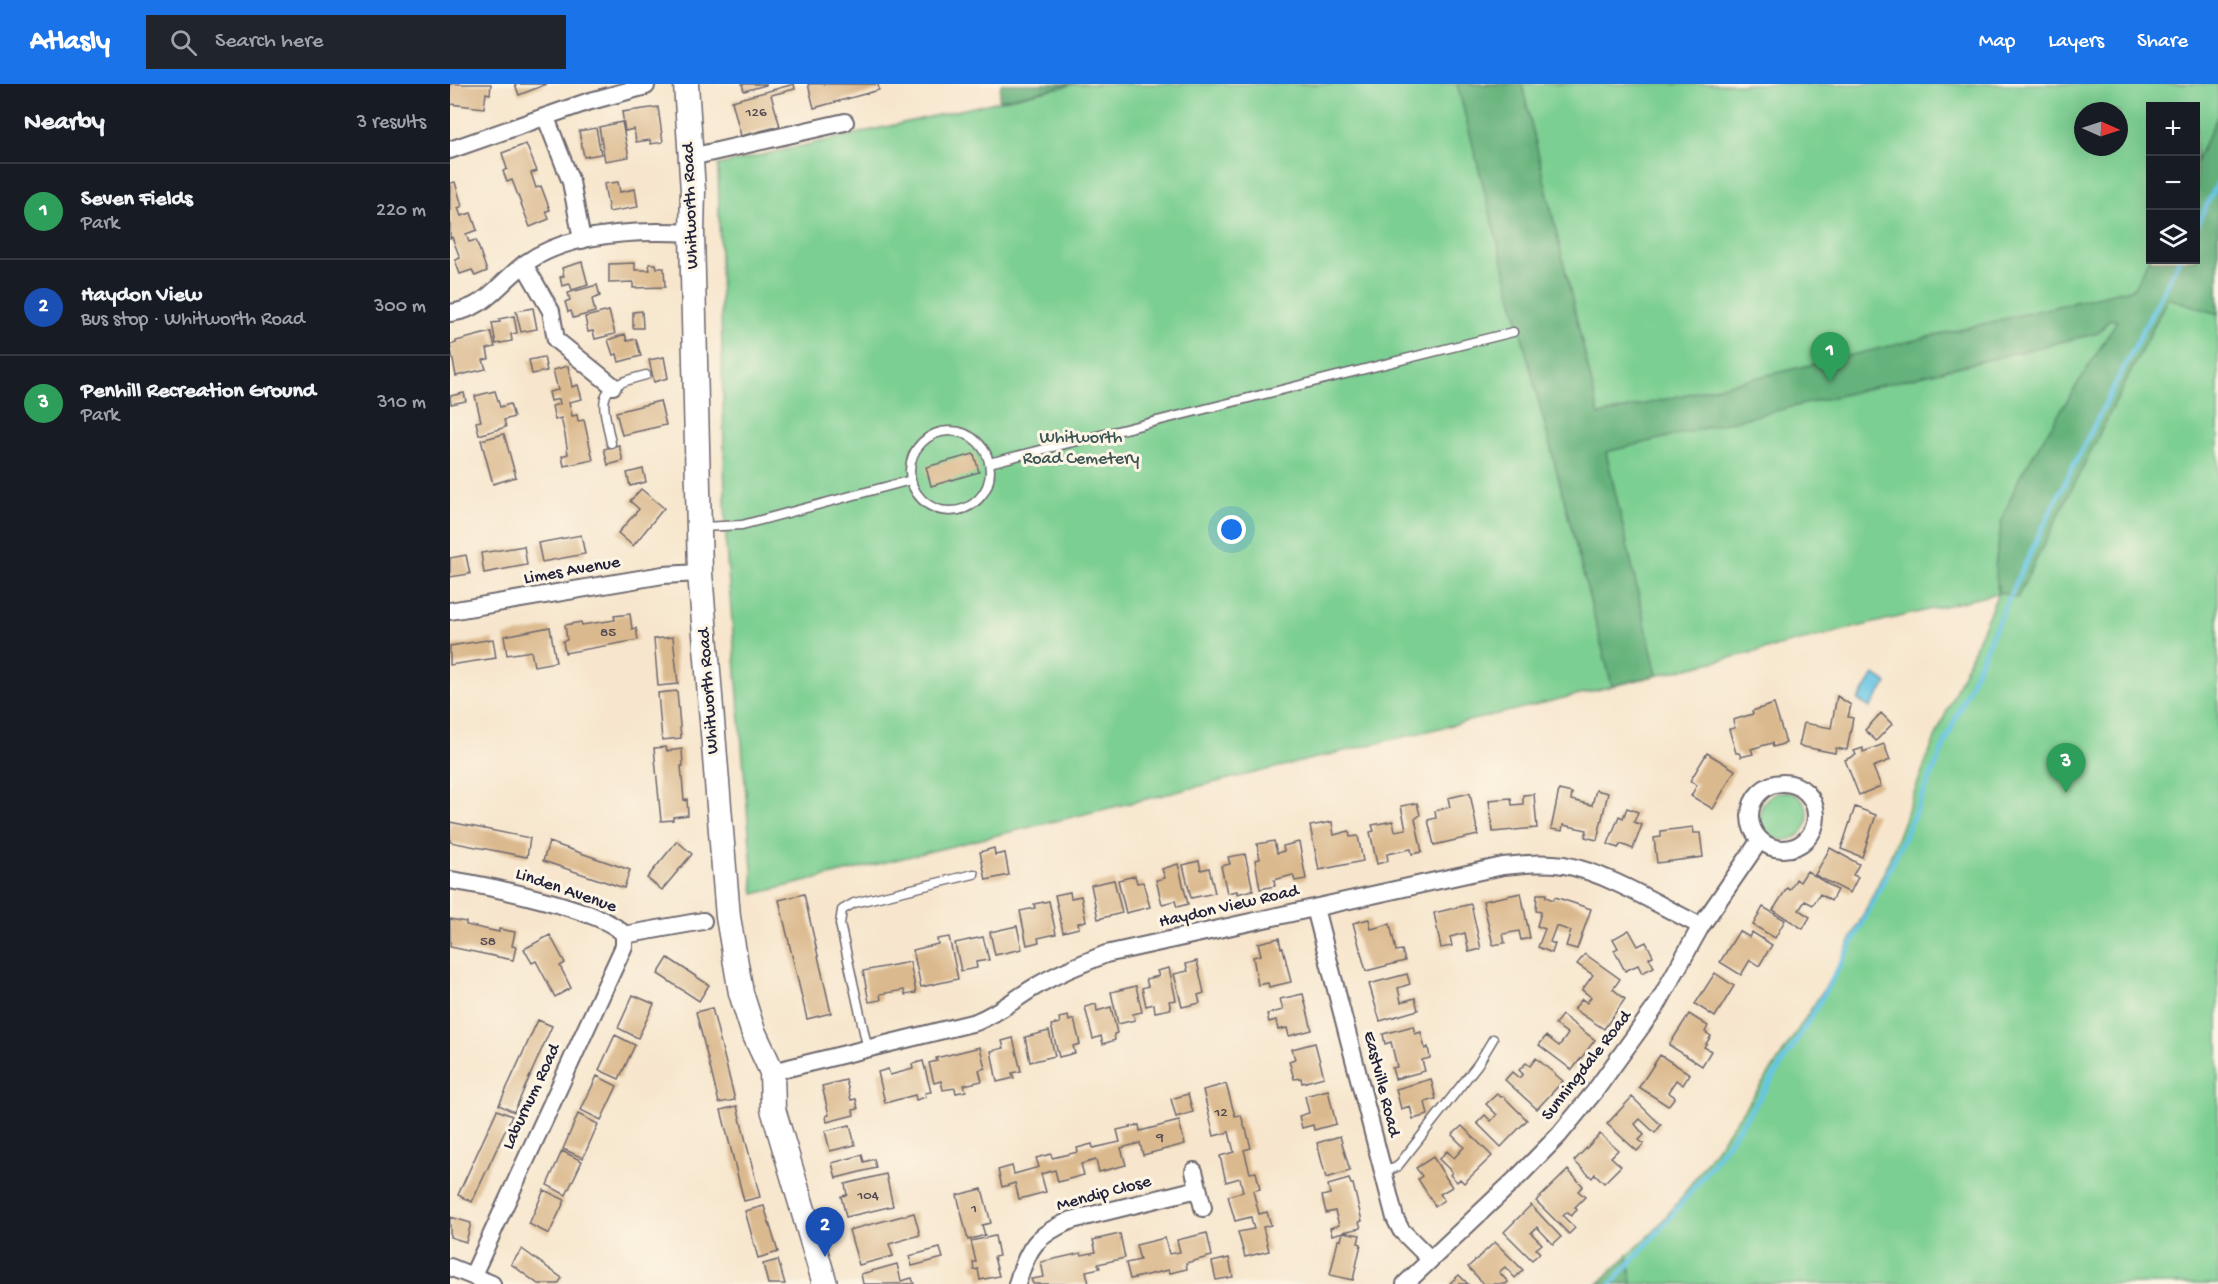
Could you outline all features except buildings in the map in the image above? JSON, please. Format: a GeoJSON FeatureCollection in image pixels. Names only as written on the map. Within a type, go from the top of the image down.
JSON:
{"type":"FeatureCollection","features":[{"type":"Feature","properties":{"kind":"main road","name":"Whitworth Road"},"geometry":{"type":"LineString","coordinates":[[686,84],[693,191],[700,573],[721,843],[733,954],[741,993],[753,1031],[772,1072],[773,1109],[825,1284]]}},
{"type":"Feature","properties":{"kind":"street"},"geometry":{"type":"LineString","coordinates":[[450,150],[587,102],[646,86]]}},
{"type":"Feature","properties":{"kind":"street"},"geometry":{"type":"LineString","coordinates":[[546,118],[571,182],[582,240]]}},
{"type":"Feature","properties":{"kind":"street"},"geometry":{"type":"LineString","coordinates":[[691,157],[845,122]]}},
{"type":"Feature","properties":{"kind":"street"},"geometry":{"type":"LineString","coordinates":[[450,313],[474,307],[524,264],[556,248],[582,240],[622,234],[692,233]]}},
{"type":"Feature","properties":{"kind":"street"},"geometry":{"type":"LineString","coordinates":[[524,264],[551,311],[556,340],[613,386]]}},
{"type":"Feature","properties":{"kind":"street","name":"Limes Avenue"},"geometry":{"type":"LineString","coordinates":[[450,611],[663,575],[700,573]]}},
{"type":"Feature","properties":{"kind":"street"},"geometry":{"type":"LineString","coordinates":[[1781,783],[1803,789],[1814,803],[1816,816],[1815,826],[1808,837],[1798,846],[1785,849],[1772,847],[1760,840],[1750,820],[1752,806],[1758,795],[1768,786],[1781,783]]}},
{"type":"Feature","properties":{"kind":"street","name":"Sunningdale Road"},"geometry":{"type":"LineString","coordinates":[[1405,1284],[1521,1174],[1559,1135],[1595,1091],[1657,1005],[1701,926],[1760,840]]}},
{"type":"Feature","properties":{"kind":"street","name":"Haydon View Road"},"geometry":{"type":"LineString","coordinates":[[772,1072],[976,1022],[1003,1010],[1031,989],[1057,974],[1106,954],[1503,866],[1544,863],[1575,868],[1610,881],[1701,926]]}},
{"type":"Feature","properties":{"kind":"street","name":"Linden Avenue"},"geometry":{"type":"LineString","coordinates":[[450,880],[486,885],[558,905],[607,922],[624,935],[703,921]]}},
{"type":"Feature","properties":{"kind":"street","name":"Eastville Road"},"geometry":{"type":"LineString","coordinates":[[1315,908],[1395,1218],[1401,1230],[1430,1259]]}},
{"type":"Feature","properties":{"kind":"street","name":"Laburnum Road"},"geometry":{"type":"LineString","coordinates":[[473,1275],[624,946],[624,935]]}},
{"type":"Feature","properties":{"kind":"street"},"geometry":{"type":"LineString","coordinates":[[1194,1171],[1203,1208]]}},
{"type":"Feature","properties":{"kind":"street","name":"Mendip Close"},"geometry":{"type":"LineString","coordinates":[[1017,1284],[1030,1249],[1039,1238],[1053,1228],[1072,1220],[1198,1189]]}},
{"type":"Feature","properties":{"kind":"street"},"geometry":{"type":"LineString","coordinates":[[450,1267],[492,1284]]}},
{"type":"Feature","properties":{"kind":"lane"},"geometry":{"type":"LineString","coordinates":[[989,463],[1513,332]]}},
{"type":"Feature","properties":{"kind":"lane"},"geometry":{"type":"LineString","coordinates":[[611,443],[605,411],[606,396],[613,386],[646,375]]}},
{"type":"Feature","properties":{"kind":"lane"},"geometry":{"type":"LineString","coordinates":[[941,432],[960,433],[977,441],[985,451],[989,463],[990,475],[980,498],[970,506],[958,511],[946,511],[928,505],[915,492],[910,480],[913,455],[924,440],[941,432]]}},
{"type":"Feature","properties":{"kind":"lane"},"geometry":{"type":"LineString","coordinates":[[699,527],[742,525],[910,480]]}},
{"type":"Feature","properties":{"kind":"lane"},"geometry":{"type":"LineString","coordinates":[[868,1050],[840,924],[842,910],[854,903],[974,873]]}},
{"type":"Feature","properties":{"kind":"lane"},"geometry":{"type":"LineString","coordinates":[[1383,1172],[1396,1167],[1479,1064],[1493,1039]]}},
{"type":"Feature","properties":{"kind":"green space"},"geometry":{"type":"Polygon","coordinates":[[[1001,84],[1075,84],[999,100],[1001,84]]]}},
{"type":"Feature","properties":{"kind":"green space","name":"Whitworth Road Cemetery"},"geometry":{"type":"Polygon","coordinates":[[[1075,84],[2218,84],[2218,1284],[1598,1284],[1654,1231],[1678,1202],[1772,1070],[1835,972],[1886,868],[1932,745],[1998,593],[754,894],[726,547],[718,165],[1075,84]]]}},
{"type":"Feature","properties":{"kind":"green space"},"geometry":{"type":"Polygon","coordinates":[[[1457,84],[1522,84],[1599,415],[2134,288],[2146,264],[2200,264],[2200,153],[2218,115],[2218,314],[2168,298],[2017,598],[1998,592],[1995,566],[2002,519],[2020,476],[2117,321],[2110,319],[2098,333],[1606,452],[1657,675],[1612,686],[1457,84]]]}},
{"type":"Feature","properties":{"kind":"green space"},"geometry":{"type":"Polygon","coordinates":[[[1779,792],[1789,792],[1801,799],[1808,811],[1808,821],[1801,833],[1789,840],[1779,840],[1764,829],[1760,821],[1760,811],[1771,796],[1779,792]]]}},
{"type":"Feature","properties":{"kind":"green space"},"geometry":{"type":"Polygon","coordinates":[[[1628,1255],[1632,1284],[1598,1284],[1628,1255]]]}},
{"type":"Feature","properties":{"kind":"water"},"geometry":{"type":"Polygon","coordinates":[[[1874,675],[1887,683],[1870,708],[1858,700],[1874,675]]]}},
{"type":"Feature","properties":{"kind":"waterway"},"geometry":{"type":"LineString","coordinates":[[2200,219],[2218,182]]}},
{"type":"Feature","properties":{"kind":"waterway"},"geometry":{"type":"LineString","coordinates":[[1611,1284],[1652,1239],[1727,1144],[1762,1094],[1826,991],[1897,853],[1978,666],[2036,540],[2177,264]]}},
{"type":"Feature","properties":{"kind":"place","name":"Seven Fields"},"geometry":{"type":"Point","coordinates":[1830,382]}},
{"type":"Feature","properties":{"kind":"place","name":"Penhill Recreation Ground"},"geometry":{"type":"Point","coordinates":[2066,793]}},
{"type":"Feature","properties":{"kind":"place","name":"Haydon View"},"geometry":{"type":"Point","coordinates":[825,1257]}}]}
